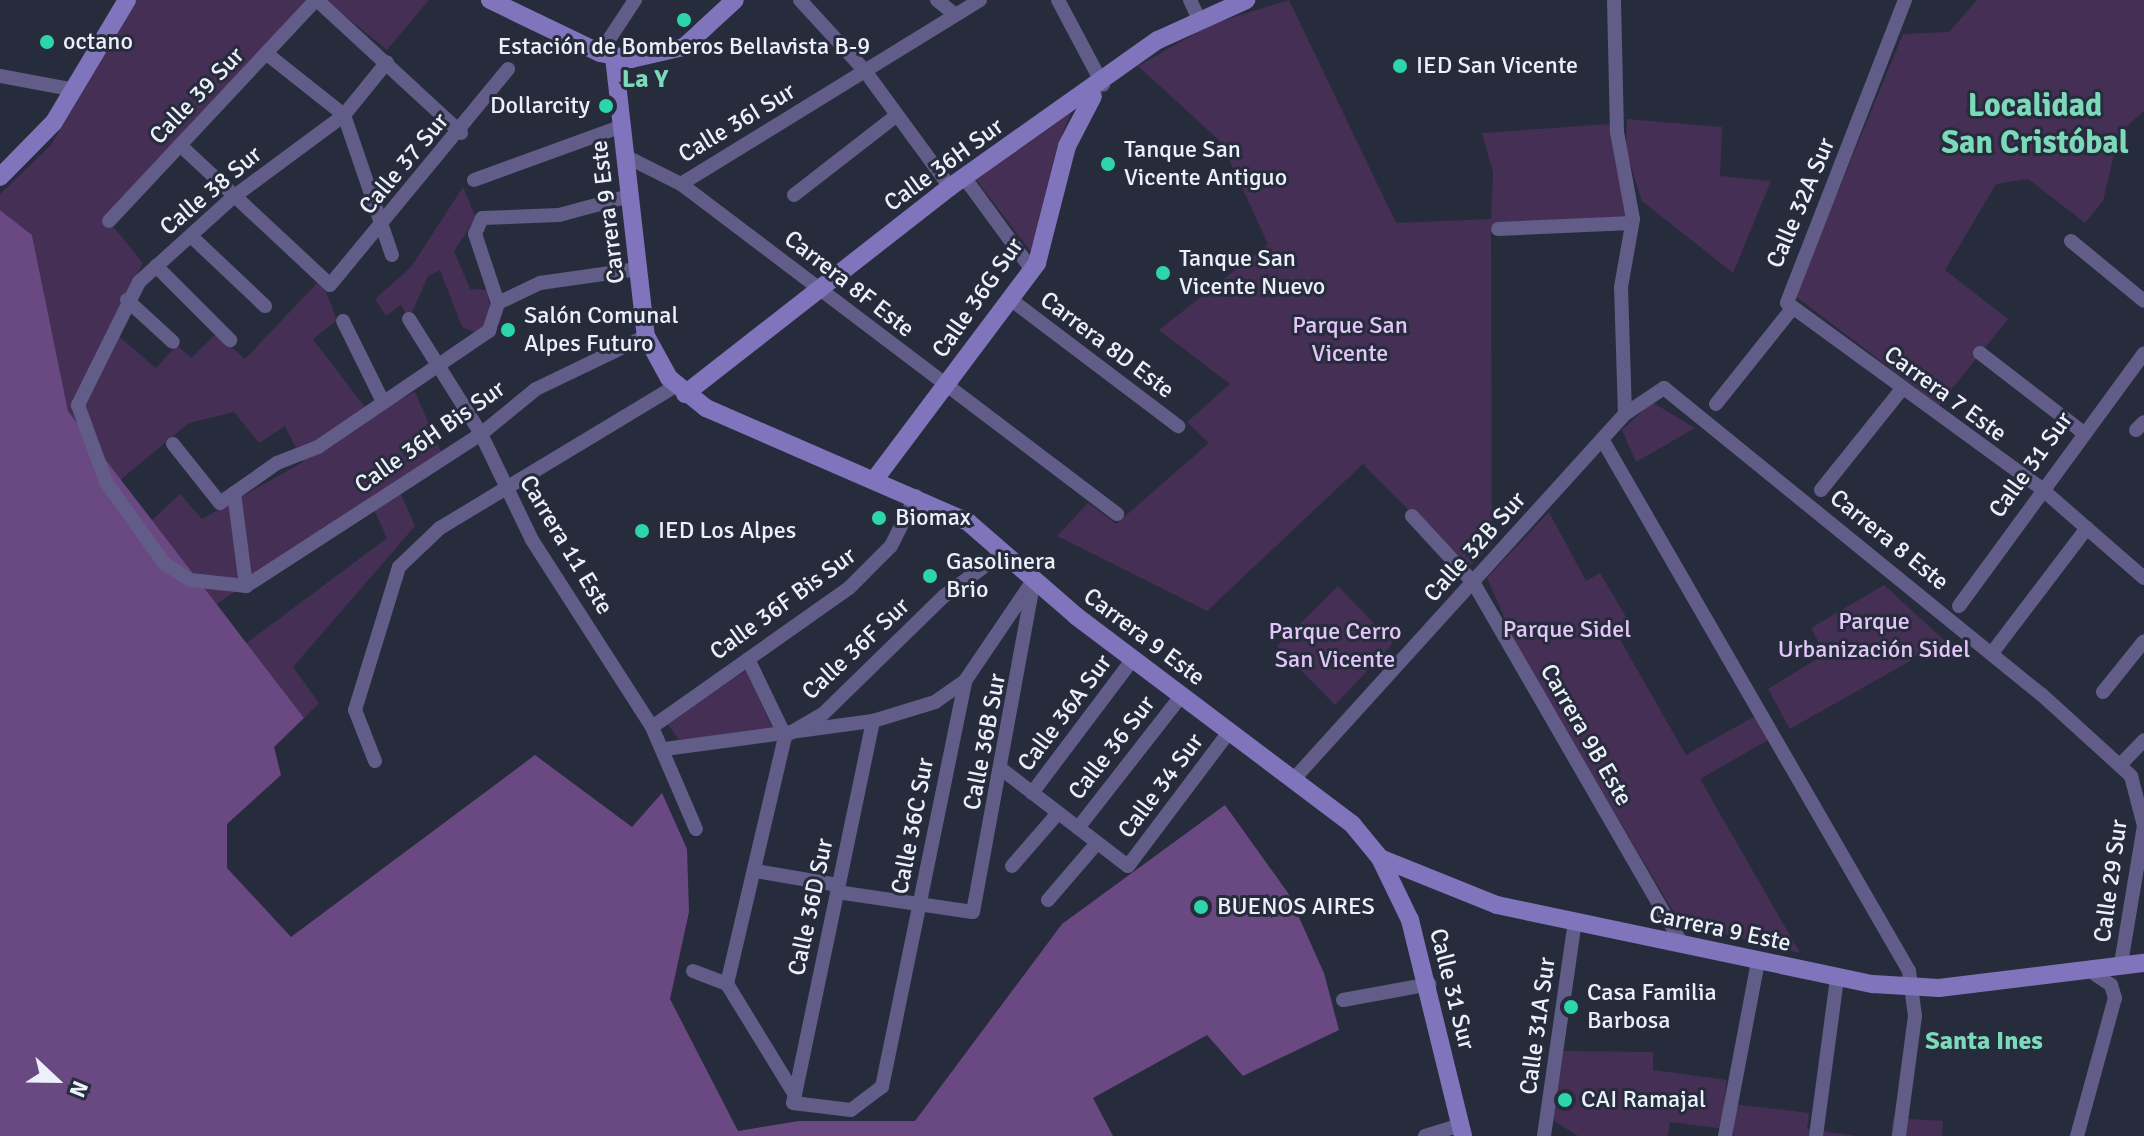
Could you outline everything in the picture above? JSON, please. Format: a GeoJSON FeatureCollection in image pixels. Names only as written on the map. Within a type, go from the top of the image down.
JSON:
{"type":"FeatureCollection","features":[{"type":"Feature","properties":{"kind":"main road"},"geometry":{"type":"LineString","coordinates":[[0,177],[75,90],[127,0]]}},
{"type":"Feature","properties":{"kind":"main road"},"geometry":{"type":"LineString","coordinates":[[490,0],[607,55],[646,58],[684,47],[735,0]]}},
{"type":"Feature","properties":{"kind":"main road","name":"Calle 36H Sur"},"geometry":{"type":"LineString","coordinates":[[680,390],[821,288],[957,182],[1103,85],[1194,9],[1246,0]]}},
{"type":"Feature","properties":{"kind":"main road","name":"Carrera 9 Este"},"geometry":{"type":"LineString","coordinates":[[607,55],[622,126],[646,336],[680,390],[968,522],[1133,659],[1352,824],[1380,858],[1455,892],[1575,922],[1837,978],[1913,988],[2144,963]]}},
{"type":"Feature","properties":{"kind":"main road","name":"Calle 36G Sur"},"geometry":{"type":"LineString","coordinates":[[875,479],[1032,270],[1067,146],[1103,85]]}},
{"type":"Feature","properties":{"kind":"main road","name":"Calle 31 Sur"},"geometry":{"type":"LineString","coordinates":[[1380,858],[1430,984],[1460,1131]]}},
{"type":"Feature","properties":{"kind":"street"},"geometry":{"type":"LineString","coordinates":[[316,0],[461,133]]}},
{"type":"Feature","properties":{"kind":"street","name":"Calle 39 Sur"},"geometry":{"type":"LineString","coordinates":[[109,221],[316,0]]}},
{"type":"Feature","properties":{"kind":"street"},"geometry":{"type":"LineString","coordinates":[[607,55],[635,0]]}},
{"type":"Feature","properties":{"kind":"street"},"geometry":{"type":"LineString","coordinates":[[800,0],[865,71],[897,115],[1032,270]]}},
{"type":"Feature","properties":{"kind":"street"},"geometry":{"type":"LineString","coordinates":[[937,0],[954,14]]}},
{"type":"Feature","properties":{"kind":"street","name":"Calle 36I Sur"},"geometry":{"type":"LineString","coordinates":[[681,184],[980,0]]}},
{"type":"Feature","properties":{"kind":"street"},"geometry":{"type":"LineString","coordinates":[[1058,0],[1103,85]]}},
{"type":"Feature","properties":{"kind":"street"},"geometry":{"type":"LineString","coordinates":[[1614,0],[1617,132],[1632,223],[1621,287],[1625,414]]}},
{"type":"Feature","properties":{"kind":"street","name":"Calle 32A Sur"},"geometry":{"type":"LineString","coordinates":[[1791,310],[1786,296],[1905,0]]}},
{"type":"Feature","properties":{"kind":"street"},"geometry":{"type":"LineString","coordinates":[[267,54],[344,115],[392,255]]}},
{"type":"Feature","properties":{"kind":"street","name":"Calle 38 Sur"},"geometry":{"type":"LineString","coordinates":[[246,586],[190,580],[153,550],[132,509],[106,482],[79,418],[78,405],[96,377],[127,300],[156,266],[232,198],[344,115],[387,62]]}},
{"type":"Feature","properties":{"kind":"street","name":"Calle 37 Sur"},"geometry":{"type":"LineString","coordinates":[[232,198],[330,285],[461,133],[508,69]]}},
{"type":"Feature","properties":{"kind":"street"},"geometry":{"type":"LineString","coordinates":[[0,76],[75,90]]}},
{"type":"Feature","properties":{"kind":"street"},"geometry":{"type":"LineString","coordinates":[[794,195],[897,115]]}},
{"type":"Feature","properties":{"kind":"street"},"geometry":{"type":"LineString","coordinates":[[474,180],[622,126]]}},
{"type":"Feature","properties":{"kind":"street"},"geometry":{"type":"LineString","coordinates":[[180,145],[232,198]]}},
{"type":"Feature","properties":{"kind":"street","name":"Carrera 8F Este"},"geometry":{"type":"LineString","coordinates":[[625,156],[681,184],[1117,514]]}},
{"type":"Feature","properties":{"kind":"street"},"geometry":{"type":"LineString","coordinates":[[173,444],[220,503],[440,369],[494,321],[498,303],[475,234],[478,222],[559,215],[630,196]]}},
{"type":"Feature","properties":{"kind":"street"},"geometry":{"type":"LineString","coordinates":[[1498,229],[1632,223]]}},
{"type":"Feature","properties":{"kind":"street"},"geometry":{"type":"LineString","coordinates":[[191,236],[265,306]]}},
{"type":"Feature","properties":{"kind":"street"},"geometry":{"type":"LineString","coordinates":[[2071,241],[2144,301]]}},
{"type":"Feature","properties":{"kind":"street"},"geometry":{"type":"LineString","coordinates":[[156,266],[230,340]]}},
{"type":"Feature","properties":{"kind":"street"},"geometry":{"type":"LineString","coordinates":[[498,303],[540,283],[638,269]]}},
{"type":"Feature","properties":{"kind":"street","name":"Carrera 8D Este"},"geometry":{"type":"LineString","coordinates":[[1010,299],[1178,426]]}},
{"type":"Feature","properties":{"kind":"street"},"geometry":{"type":"LineString","coordinates":[[127,300],[173,342]]}},
{"type":"Feature","properties":{"kind":"street"},"geometry":{"type":"LineString","coordinates":[[1716,404],[1791,310]]}},
{"type":"Feature","properties":{"kind":"street","name":"Carrera 7 Este"},"geometry":{"type":"LineString","coordinates":[[1791,310],[2043,490],[2144,578]]}},
{"type":"Feature","properties":{"kind":"street","name":"Carrera 11 Este"},"geometry":{"type":"LineString","coordinates":[[409,319],[481,434],[506,491],[665,749],[696,829]]}},
{"type":"Feature","properties":{"kind":"street"},"geometry":{"type":"LineString","coordinates":[[343,321],[383,402]]}},
{"type":"Feature","properties":{"kind":"street","name":"Calle 36H Bis Sur"},"geometry":{"type":"LineString","coordinates":[[246,586],[481,434],[536,389],[646,336]]}},
{"type":"Feature","properties":{"kind":"street"},"geometry":{"type":"LineString","coordinates":[[1980,353],[2084,433]]}},
{"type":"Feature","properties":{"kind":"street","name":"Calle 31 Sur"},"geometry":{"type":"LineString","coordinates":[[1959,606],[2144,353]]}},
{"type":"Feature","properties":{"kind":"street","name":"Carrera 8 Este"},"geometry":{"type":"LineString","coordinates":[[1625,414],[1655,389],[1677,394],[1992,653],[2121,764],[2142,805]]}},
{"type":"Feature","properties":{"kind":"street","name":"Calle 36H Sur"},"geometry":{"type":"LineString","coordinates":[[375,761],[355,710],[399,567],[440,528],[680,390]]}},
{"type":"Feature","properties":{"kind":"street"},"geometry":{"type":"LineString","coordinates":[[1821,490],[1901,390]]}},
{"type":"Feature","properties":{"kind":"street","name":"Calle 32B Sur"},"geometry":{"type":"LineString","coordinates":[[1293,780],[1625,414]]}},
{"type":"Feature","properties":{"kind":"street"},"geometry":{"type":"LineString","coordinates":[[1602,439],[1913,988],[1899,1136]]}},
{"type":"Feature","properties":{"kind":"street"},"geometry":{"type":"LineString","coordinates":[[234,493],[246,586]]}},
{"type":"Feature","properties":{"kind":"street","name":"Calle 36F Bis Sur"},"geometry":{"type":"LineString","coordinates":[[652,727],[878,562],[916,496]]}},
{"type":"Feature","properties":{"kind":"street","name":"Carrera 9B Este"},"geometry":{"type":"LineString","coordinates":[[1412,516],[1473,582],[1683,946]]}},
{"type":"Feature","properties":{"kind":"street"},"geometry":{"type":"LineString","coordinates":[[1992,653],[2087,528]]}},
{"type":"Feature","properties":{"kind":"street","name":"Calle 36F Sur"},"geometry":{"type":"LineString","coordinates":[[785,736],[824,713],[944,596],[1004,552]]}},
{"type":"Feature","properties":{"kind":"street","name":"Calle 36C Sur"},"geometry":{"type":"LineString","coordinates":[[794,1099],[851,1110],[875,1098],[885,1081],[965,681],[1034,579]]}},
{"type":"Feature","properties":{"kind":"street","name":"Calle 36B Sur"},"geometry":{"type":"LineString","coordinates":[[919,904],[973,912],[1004,771],[1034,579]]}},
{"type":"Feature","properties":{"kind":"street"},"geometry":{"type":"LineString","coordinates":[[2103,692],[2144,641]]}},
{"type":"Feature","properties":{"kind":"street"},"geometry":{"type":"LineString","coordinates":[[727,984],[756,871],[785,736],[748,659]]}},
{"type":"Feature","properties":{"kind":"street","name":"Calle 36A Sur"},"geometry":{"type":"LineString","coordinates":[[1032,793],[1133,659]]}},
{"type":"Feature","properties":{"kind":"street"},"geometry":{"type":"LineString","coordinates":[[665,749],[785,736],[873,721],[935,702],[965,681]]}},
{"type":"Feature","properties":{"kind":"street","name":"Calle 36 Sur"},"geometry":{"type":"LineString","coordinates":[[1078,828],[1181,696]]}},
{"type":"Feature","properties":{"kind":"street","name":"Calle 36D Sur"},"geometry":{"type":"LineString","coordinates":[[794,1099],[873,721]]}},
{"type":"Feature","properties":{"kind":"street","name":"Calle 34 Sur"},"geometry":{"type":"LineString","coordinates":[[1097,843],[1128,866],[1229,732]]}},
{"type":"Feature","properties":{"kind":"street"},"geometry":{"type":"LineString","coordinates":[[2121,764],[2144,740]]}},
{"type":"Feature","properties":{"kind":"street"},"geometry":{"type":"LineString","coordinates":[[1004,771],[1097,843],[1048,900]]}},
{"type":"Feature","properties":{"kind":"street","name":"Calle 29 Sur"},"geometry":{"type":"LineString","coordinates":[[2121,964],[2142,805]]}},
{"type":"Feature","properties":{"kind":"street"},"geometry":{"type":"LineString","coordinates":[[1012,866],[1058,813]]}},
{"type":"Feature","properties":{"kind":"street"},"geometry":{"type":"LineString","coordinates":[[756,871],[919,904]]}},
{"type":"Feature","properties":{"kind":"street","name":"Calle 31A Sur"},"geometry":{"type":"LineString","coordinates":[[1544,1136],[1575,922]]}},
{"type":"Feature","properties":{"kind":"street"},"geometry":{"type":"LineString","coordinates":[[1725,1136],[1758,962]]}},
{"type":"Feature","properties":{"kind":"street","name":"Calle 29 Sur"},"geometry":{"type":"LineString","coordinates":[[2077,1136],[2115,998],[2111,985],[2085,968]]}},
{"type":"Feature","properties":{"kind":"street"},"geometry":{"type":"LineString","coordinates":[[693,971],[727,984],[794,1099]]}},
{"type":"Feature","properties":{"kind":"street"},"geometry":{"type":"LineString","coordinates":[[1816,1136],[1837,978]]}},
{"type":"Feature","properties":{"kind":"street"},"geometry":{"type":"LineString","coordinates":[[1343,1000],[1430,984]]}},
{"type":"Feature","properties":{"kind":"street"},"geometry":{"type":"LineString","coordinates":[[1425,1136],[1460,1131]]}},
{"type":"Feature","properties":{"kind":"green space"},"geometry":{"type":"Polygon","coordinates":[[[137,0],[309,0],[107,219],[143,263],[109,328],[156,368],[177,345],[191,358],[216,334],[245,359],[321,279],[337,320],[313,339],[370,414],[415,392],[442,454],[396,483],[415,526],[293,667],[319,703],[304,718],[244,645],[387,538],[370,501],[212,607],[150,522],[180,494],[202,519],[303,462],[285,426],[259,443],[234,412],[189,423],[119,481],[68,411],[32,235],[0,210],[0,194],[51,145],[137,0]]]}},
{"type":"Feature","properties":{"kind":"green space"},"geometry":{"type":"Polygon","coordinates":[[[326,0],[429,0],[387,50],[326,0]]]}},
{"type":"Feature","properties":{"kind":"green space","name":"Parque San Vicente"},"geometry":{"type":"Polygon","coordinates":[[[1289,0],[1396,223],[1491,219],[1493,172],[1482,133],[1610,124],[1627,217],[1491,226],[1492,544],[1467,569],[1363,464],[1207,611],[1057,536],[1088,503],[1116,524],[1209,443],[1187,422],[1230,384],[1159,330],[1268,244],[1221,142],[1138,66],[1212,24],[1289,0]]]}},
{"type":"Feature","properties":{"kind":"green space"},"geometry":{"type":"Polygon","coordinates":[[[1977,0],[2144,0],[2144,111],[2119,133],[2103,201],[2085,223],[2028,179],[1996,184],[1945,270],[2008,319],[1939,405],[1795,296],[1903,34],[1949,32],[1977,0]]]}},
{"type":"Feature","properties":{"kind":"green space"},"geometry":{"type":"Polygon","coordinates":[[[1072,110],[1056,150],[1032,253],[974,177],[1072,110]]]}},
{"type":"Feature","properties":{"kind":"green space"},"geometry":{"type":"Polygon","coordinates":[[[1627,119],[1722,127],[1720,176],[1771,181],[1733,273],[1642,201],[1626,151],[1627,119]]]}},
{"type":"Feature","properties":{"kind":"green space"},"geometry":{"type":"Polygon","coordinates":[[[463,187],[476,218],[454,251],[470,289],[487,290],[491,315],[480,334],[462,327],[440,270],[428,276],[409,319],[401,305],[386,316],[375,299],[411,267],[463,187]]]}},
{"type":"Feature","properties":{"kind":"green space"},"geometry":{"type":"Polygon","coordinates":[[[1652,402],[1695,428],[1636,462],[1622,430],[1652,402]]]}},
{"type":"Feature","properties":{"kind":"green space","name":"Parque Sidel"},"geometry":{"type":"Polygon","coordinates":[[[1549,512],[1586,581],[1600,573],[1632,627],[1618,636],[1686,755],[1757,715],[1770,739],[1700,779],[1800,953],[1680,923],[1520,653],[1487,578],[1549,512]]]}},
{"type":"Feature","properties":{"kind":"green space","name":"Parque Urbanización Sidel"},"geometry":{"type":"Polygon","coordinates":[[[1884,585],[1945,641],[1790,729],[1768,689],[1825,654],[1811,628],[1884,585]]]}},
{"type":"Feature","properties":{"kind":"green space","name":"Parque Cerro San Vicente"},"geometry":{"type":"Polygon","coordinates":[[[1338,586],[1393,643],[1335,705],[1277,646],[1338,586]]]}},
{"type":"Feature","properties":{"kind":"green space"},"geometry":{"type":"Polygon","coordinates":[[[746,670],[773,730],[679,740],[667,723],[746,670]]]}},
{"type":"Feature","properties":{"kind":"green space"},"geometry":{"type":"Polygon","coordinates":[[[1562,1051],[1653,1052],[1653,1070],[1727,1080],[1724,1103],[1809,1113],[1807,1129],[1857,1136],[1733,1136],[1734,1130],[1670,1122],[1668,1136],[1578,1136],[1551,1119],[1562,1051]]]}},
{"type":"Feature","properties":{"kind":"green space"},"geometry":{"type":"Polygon","coordinates":[[[1893,1118],[1943,1121],[1942,1136],[1891,1136],[1893,1118]]]}},
{"type":"Feature","properties":{"kind":"shaded area"},"geometry":{"type":"Polygon","coordinates":[[[0,210],[32,235],[68,411],[304,718],[274,747],[281,775],[227,824],[227,868],[291,937],[535,755],[632,827],[662,793],[687,849],[689,912],[670,999],[738,1131],[799,1121],[915,1121],[1062,924],[1225,805],[1288,893],[1324,973],[1339,1030],[1243,1076],[1207,1035],[1093,1098],[1113,1136],[0,1136],[0,210]]]}},
{"type":"Feature","properties":{"kind":"place","name":"Estación de Bomberos Bellavista B-9"},"geometry":{"type":"Point","coordinates":[684,20]}},
{"type":"Feature","properties":{"kind":"place","name":"octano"},"geometry":{"type":"Point","coordinates":[47,42]}},
{"type":"Feature","properties":{"kind":"place","name":"IED San Vicente"},"geometry":{"type":"Point","coordinates":[1400,66]}},
{"type":"Feature","properties":{"kind":"place","name":"Dollarcity"},"geometry":{"type":"Point","coordinates":[606,106]}},
{"type":"Feature","properties":{"kind":"place","name":"Tanque San Vicente Antiguo"},"geometry":{"type":"Point","coordinates":[1108,164]}},
{"type":"Feature","properties":{"kind":"place","name":"Tanque San Vicente Nuevo"},"geometry":{"type":"Point","coordinates":[1163,273]}},
{"type":"Feature","properties":{"kind":"place","name":"Salón Comunal Alpes Futuro"},"geometry":{"type":"Point","coordinates":[508,330]}},
{"type":"Feature","properties":{"kind":"place","name":"Biomax"},"geometry":{"type":"Point","coordinates":[879,518]}},
{"type":"Feature","properties":{"kind":"place","name":"IED Los Alpes"},"geometry":{"type":"Point","coordinates":[642,531]}},
{"type":"Feature","properties":{"kind":"place","name":"Gasolinera Brio"},"geometry":{"type":"Point","coordinates":[930,576]}},
{"type":"Feature","properties":{"kind":"place","name":"BUENOS AIRES"},"geometry":{"type":"Point","coordinates":[1201,907]}},
{"type":"Feature","properties":{"kind":"place","name":"Casa Familia Barbosa"},"geometry":{"type":"Point","coordinates":[1571,1007]}},
{"type":"Feature","properties":{"kind":"place","name":"CAI Ramajal"},"geometry":{"type":"Point","coordinates":[1565,1100]}},
{"type":"Feature","properties":{"kind":"district","name":"La Y"},"geometry":{"type":"Point","coordinates":[645,80]}},
{"type":"Feature","properties":{"kind":"district","name":"Localidad San Cristóbal"},"geometry":{"type":"Point","coordinates":[2035,126]}},
{"type":"Feature","properties":{"kind":"district","name":"Santa Ines"},"geometry":{"type":"Point","coordinates":[1984,1042]}}]}
